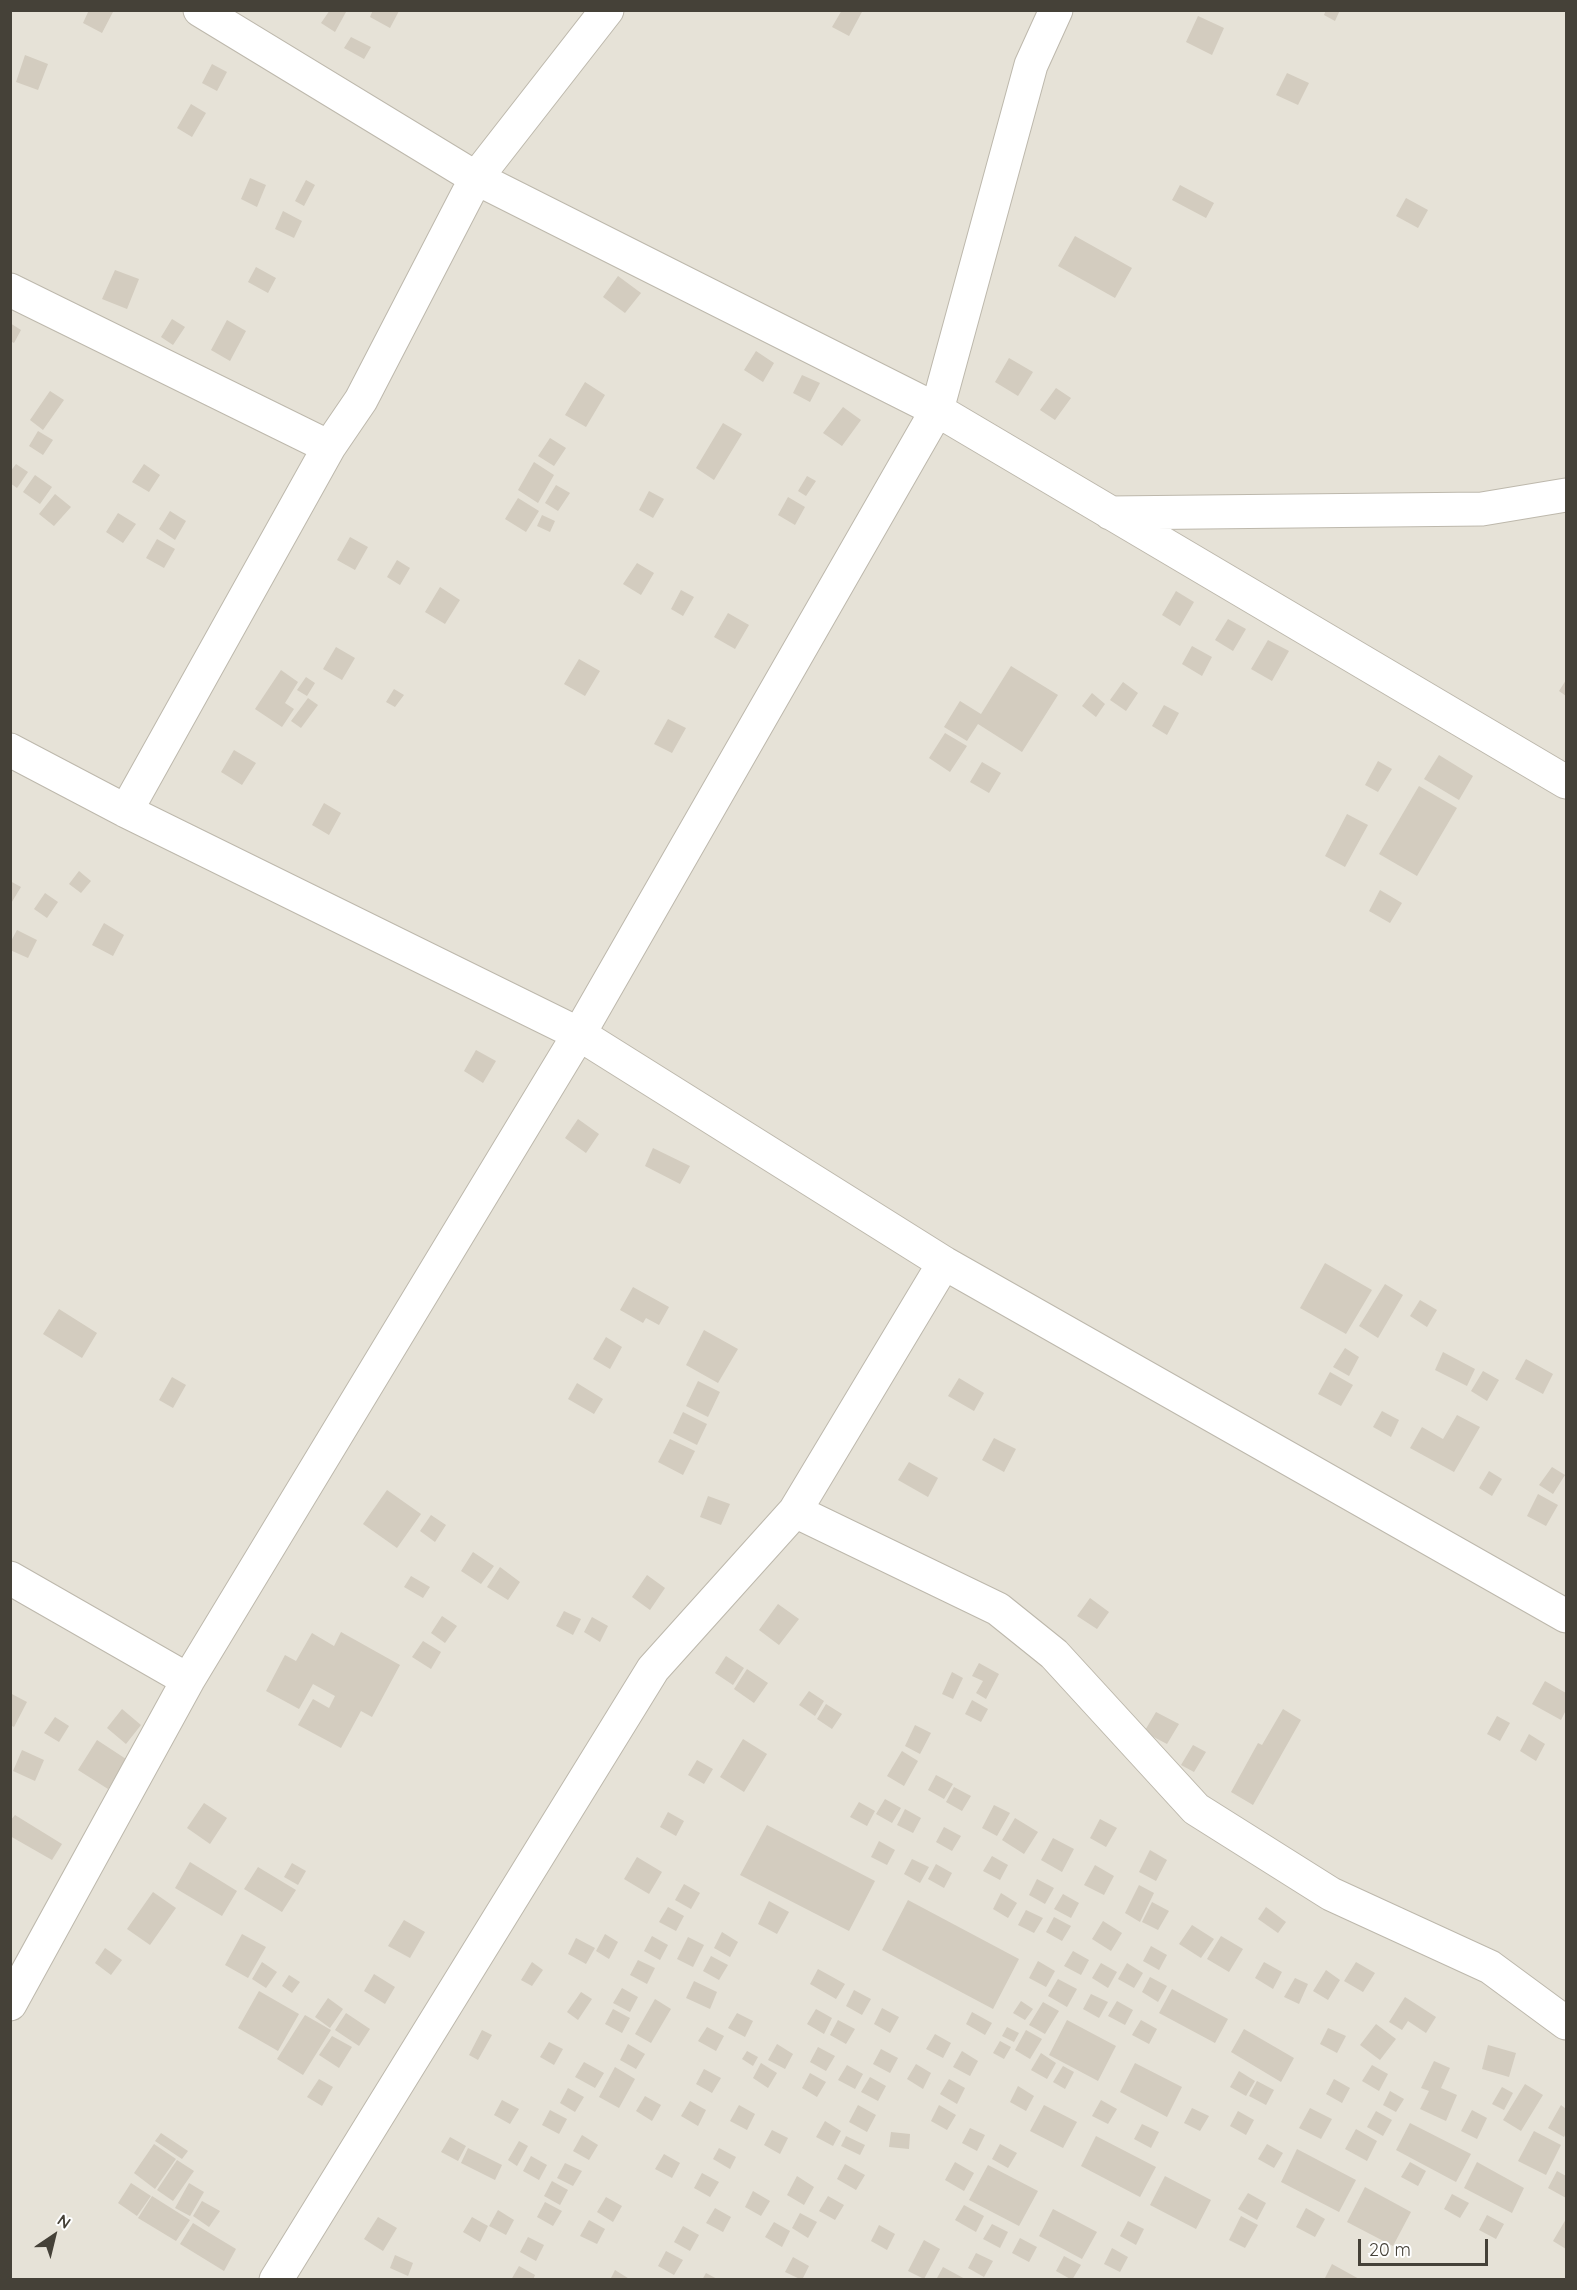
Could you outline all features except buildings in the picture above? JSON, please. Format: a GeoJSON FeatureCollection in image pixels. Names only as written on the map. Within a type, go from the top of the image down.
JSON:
{"type":"FeatureCollection","features":[{"type":"Feature","properties":{"kind":"street"},"geometry":{"type":"LineString","coordinates":[[200,10],[476,178],[937,410],[1566,782]]}},
{"type":"Feature","properties":{"kind":"street"},"geometry":{"type":"LineString","coordinates":[[126,811],[329,447],[361,400],[476,178],[607,10]]}},
{"type":"Feature","properties":{"kind":"street"},"geometry":{"type":"LineString","coordinates":[[10,2004],[188,1680],[579,1034],[937,410],[1031,64],[1056,10]]}},
{"type":"Feature","properties":{"kind":"street"},"geometry":{"type":"LineString","coordinates":[[10,290],[329,447]]}},
{"type":"Feature","properties":{"kind":"street"},"geometry":{"type":"LineString","coordinates":[[1110,513],[1482,509],[1566,495]]}},
{"type":"Feature","properties":{"kind":"street"},"geometry":{"type":"LineString","coordinates":[[10,750],[126,811],[579,1034],[944,1263],[1566,1616]]}},
{"type":"Feature","properties":{"kind":"street"},"geometry":{"type":"LineString","coordinates":[[276,2280],[653,1669],[795,1511],[944,1263]]}},
{"type":"Feature","properties":{"kind":"street"},"geometry":{"type":"LineString","coordinates":[[795,1511],[998,1609],[1054,1654],[1196,1809],[1331,1894],[1490,1967],[1566,2023]]}},
{"type":"Feature","properties":{"kind":"street"},"geometry":{"type":"LineString","coordinates":[[10,1578],[188,1680]]}},
{"type":"Feature","properties":{"kind":"shaded area"},"geometry":{"type":"Polygon","coordinates":[[[11,11],[1566,11],[1566,2279],[11,2279],[11,11]]]}}]}
